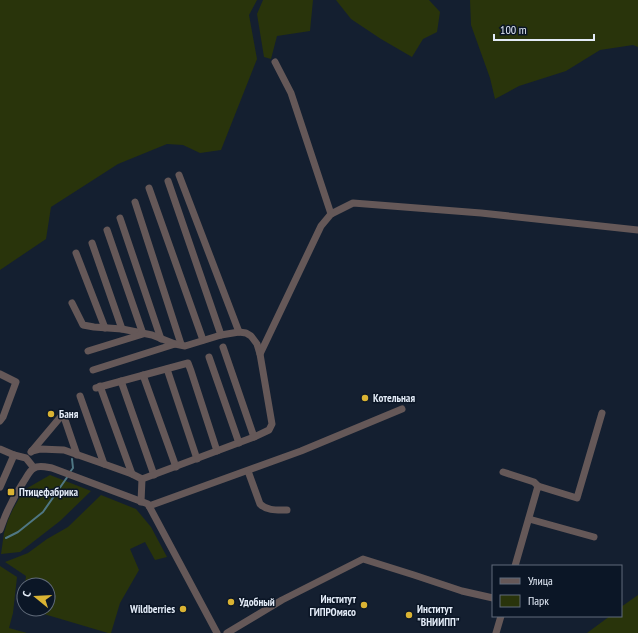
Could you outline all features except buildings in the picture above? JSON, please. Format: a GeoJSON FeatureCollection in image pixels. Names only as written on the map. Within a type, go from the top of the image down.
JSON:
{"type":"FeatureCollection","features":[{"type":"Feature","properties":{"kind":"street"},"geometry":{"type":"LineString","coordinates":[[275,62],[291,93],[331,214]]}},
{"type":"Feature","properties":{"kind":"street"},"geometry":{"type":"LineString","coordinates":[[179,175],[239,332]]}},
{"type":"Feature","properties":{"kind":"street"},"geometry":{"type":"LineString","coordinates":[[168,181],[221,335]]}},
{"type":"Feature","properties":{"kind":"street"},"geometry":{"type":"LineString","coordinates":[[149,188],[203,340]]}},
{"type":"Feature","properties":{"kind":"street"},"geometry":{"type":"LineString","coordinates":[[135,202],[178,344]]}},
{"type":"Feature","properties":{"kind":"street"},"geometry":{"type":"LineString","coordinates":[[260,354],[321,226],[331,214],[353,203],[481,213],[638,230]]}},
{"type":"Feature","properties":{"kind":"street"},"geometry":{"type":"LineString","coordinates":[[120,218],[161,338]]}},
{"type":"Feature","properties":{"kind":"street"},"geometry":{"type":"LineString","coordinates":[[107,230],[143,334]]}},
{"type":"Feature","properties":{"kind":"street"},"geometry":{"type":"LineString","coordinates":[[92,243],[122,329]]}},
{"type":"Feature","properties":{"kind":"street"},"geometry":{"type":"LineString","coordinates":[[76,253],[105,328]]}},
{"type":"Feature","properties":{"kind":"street"},"geometry":{"type":"LineString","coordinates":[[32,451],[40,449],[64,450],[132,474],[142,479],[254,437],[269,430],[272,424],[260,354],[257,344],[251,336],[246,333],[239,332],[221,335],[185,346],[161,338],[122,329],[83,325],[72,303]]}},
{"type":"Feature","properties":{"kind":"street"},"geometry":{"type":"LineString","coordinates":[[88,351],[143,334]]}},
{"type":"Feature","properties":{"kind":"street"},"geometry":{"type":"LineString","coordinates":[[93,370],[178,344]]}},
{"type":"Feature","properties":{"kind":"street"},"geometry":{"type":"LineString","coordinates":[[223,347],[254,437]]}},
{"type":"Feature","properties":{"kind":"street"},"geometry":{"type":"LineString","coordinates":[[209,357],[239,443]]}},
{"type":"Feature","properties":{"kind":"street"},"geometry":{"type":"LineString","coordinates":[[132,474],[98,387],[188,363],[192,370],[217,452]]}},
{"type":"Feature","properties":{"kind":"street"},"geometry":{"type":"LineString","coordinates":[[167,369],[197,459]]}},
{"type":"Feature","properties":{"kind":"street"},"geometry":{"type":"LineString","coordinates":[[0,374],[16,382],[4,417],[0,420]]}},
{"type":"Feature","properties":{"kind":"street"},"geometry":{"type":"LineString","coordinates":[[143,375],[176,467]]}},
{"type":"Feature","properties":{"kind":"street"},"geometry":{"type":"LineString","coordinates":[[121,381],[154,475]]}},
{"type":"Feature","properties":{"kind":"street"},"geometry":{"type":"LineString","coordinates":[[80,396],[104,464]]}},
{"type":"Feature","properties":{"kind":"street"},"geometry":{"type":"LineString","coordinates":[[0,530],[8,509],[30,471],[39,466],[52,468],[146,504],[248,471],[402,410]]}},
{"type":"Feature","properties":{"kind":"street"},"geometry":{"type":"LineString","coordinates":[[503,472],[534,482],[538,486],[577,498],[602,413]]}},
{"type":"Feature","properties":{"kind":"street"},"geometry":{"type":"LineString","coordinates":[[26,458],[63,414],[77,455]]}},
{"type":"Feature","properties":{"kind":"street"},"geometry":{"type":"LineString","coordinates":[[0,449],[26,458],[34,468]]}},
{"type":"Feature","properties":{"kind":"street"},"geometry":{"type":"LineString","coordinates":[[0,487],[14,455]]}},
{"type":"Feature","properties":{"kind":"street"},"geometry":{"type":"LineString","coordinates":[[248,471],[260,504],[263,508],[268,510],[287,510]]}},
{"type":"Feature","properties":{"kind":"street"},"geometry":{"type":"LineString","coordinates":[[142,479],[146,504],[217,633]]}},
{"type":"Feature","properties":{"kind":"street"},"geometry":{"type":"LineString","coordinates":[[515,565],[538,486]]}},
{"type":"Feature","properties":{"kind":"street"},"geometry":{"type":"LineString","coordinates":[[529,519],[594,537]]}},
{"type":"Feature","properties":{"kind":"street"},"geometry":{"type":"LineString","coordinates":[[227,633],[282,600],[362,559],[462,591],[492,598]]}},
{"type":"Feature","properties":{"kind":"street"},"geometry":{"type":"LineString","coordinates":[[496,633],[501,617]]}},
{"type":"Feature","properties":{"kind":"green space"},"geometry":{"type":"Polygon","coordinates":[[[0,0],[257,0],[249,15],[257,59],[221,150],[200,153],[183,145],[167,144],[118,164],[51,207],[46,239],[0,270],[0,0]]]}},
{"type":"Feature","properties":{"kind":"green space"},"geometry":{"type":"Polygon","coordinates":[[[263,0],[313,0],[310,31],[277,36],[271,59],[264,57],[257,14],[263,0]]]}},
{"type":"Feature","properties":{"kind":"green space"},"geometry":{"type":"Polygon","coordinates":[[[336,0],[429,0],[440,12],[437,32],[423,39],[412,57],[351,19],[336,0]]]}},
{"type":"Feature","properties":{"kind":"green space"},"geometry":{"type":"Polygon","coordinates":[[[470,0],[638,0],[638,47],[633,45],[600,50],[566,71],[519,86],[495,99],[490,78],[471,25],[470,0]]]}},
{"type":"Feature","properties":{"kind":"green space"},"geometry":{"type":"Polygon","coordinates":[[[50,475],[91,491],[60,521],[20,552],[1,554],[4,533],[8,520],[24,490],[50,475]]]}},
{"type":"Feature","properties":{"kind":"green space"},"geometry":{"type":"Polygon","coordinates":[[[101,495],[136,509],[151,527],[167,557],[155,560],[145,542],[130,549],[139,570],[120,603],[111,633],[54,617],[56,617],[56,577],[26,577],[5,562],[28,553],[47,539],[68,527],[101,495]]]}},
{"type":"Feature","properties":{"kind":"green space"},"geometry":{"type":"Polygon","coordinates":[[[0,566],[17,577],[13,613],[9,628],[27,633],[0,633],[0,566]]]}},
{"type":"Feature","properties":{"kind":"green space"},"geometry":{"type":"Polygon","coordinates":[[[638,595],[638,633],[587,633],[609,617],[622,617],[622,606],[638,595]]]}},
{"type":"Feature","properties":{"kind":"waterway"},"geometry":{"type":"LineString","coordinates":[[70,472],[73,468],[72,459]]}},
{"type":"Feature","properties":{"kind":"waterway"},"geometry":{"type":"LineString","coordinates":[[6,538],[18,532],[43,512],[68,476]]}},
{"type":"Feature","properties":{"kind":"place","name":"Котельная"},"geometry":{"type":"Point","coordinates":[365,398]}},
{"type":"Feature","properties":{"kind":"place","name":"Баня"},"geometry":{"type":"Point","coordinates":[51,414]}},
{"type":"Feature","properties":{"kind":"place","name":"Птицефабрика"},"geometry":{"type":"Point","coordinates":[11,492]}},
{"type":"Feature","properties":{"kind":"place","name":"Удобный"},"geometry":{"type":"Point","coordinates":[231,602]}},
{"type":"Feature","properties":{"kind":"place","name":"Институт ГИПРОмясо"},"geometry":{"type":"Point","coordinates":[364,605]}},
{"type":"Feature","properties":{"kind":"place","name":"Wildberries"},"geometry":{"type":"Point","coordinates":[183,609]}},
{"type":"Feature","properties":{"kind":"place","name":"Институт \"ВНИИПП\""},"geometry":{"type":"Point","coordinates":[409,615]}}]}
